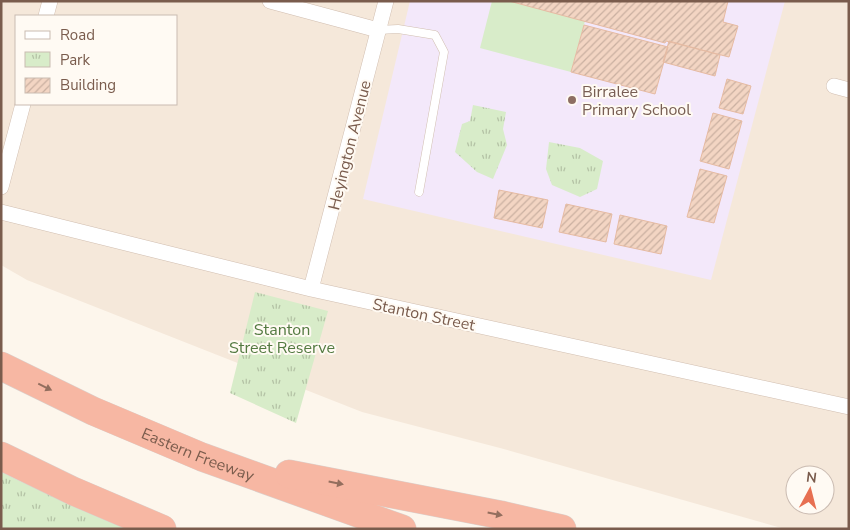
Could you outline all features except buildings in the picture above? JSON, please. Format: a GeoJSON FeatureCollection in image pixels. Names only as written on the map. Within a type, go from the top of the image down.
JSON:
{"type":"FeatureCollection","features":[{"type":"Feature","properties":{"kind":"highway","name":"Eastern Freeway"},"geometry":{"type":"LineString","coordinates":[[1,366],[93,411],[202,457],[402,529]]}},
{"type":"Feature","properties":{"kind":"highway"},"geometry":{"type":"LineString","coordinates":[[1,456],[73,492],[162,529]]}},
{"type":"Feature","properties":{"kind":"highway"},"geometry":{"type":"LineString","coordinates":[[202,457],[501,515],[562,529]]}},
{"type":"Feature","properties":{"kind":"highway"},"geometry":{"type":"LineString","coordinates":[[1,463],[55,493],[130,529]]}},
{"type":"Feature","properties":{"kind":"street"},"geometry":{"type":"LineString","coordinates":[[46,15],[50,1]]}},
{"type":"Feature","properties":{"kind":"street"},"geometry":{"type":"LineString","coordinates":[[270,1],[378,30]]}},
{"type":"Feature","properties":{"kind":"street","name":"Heyington Avenue"},"geometry":{"type":"LineString","coordinates":[[311,289],[386,1]]}},
{"type":"Feature","properties":{"kind":"street"},"geometry":{"type":"LineString","coordinates":[[1,187],[23,105]]}},
{"type":"Feature","properties":{"kind":"street","name":"Stanton Street"},"geometry":{"type":"LineString","coordinates":[[1,212],[311,289],[849,406]]}},
{"type":"Feature","properties":{"kind":"lane"},"geometry":{"type":"LineString","coordinates":[[378,30],[398,29],[435,35],[444,52],[419,192]]}},
{"type":"Feature","properties":{"kind":"shaded area"},"geometry":{"type":"Polygon","coordinates":[[[1,1],[849,1],[849,529],[785,529],[500,448],[362,412],[27,280],[1,265],[1,1]]]}},
{"type":"Feature","properties":{"kind":"shaded area","name":"Birralee Primary School"},"geometry":{"type":"Polygon","coordinates":[[[410,1],[785,1],[711,280],[363,199],[410,1]]]}},
{"type":"Feature","properties":{"kind":"green space"},"geometry":{"type":"Polygon","coordinates":[[[492,1],[509,1],[585,21],[571,72],[480,48],[492,1]]]}},
{"type":"Feature","properties":{"kind":"green space"},"geometry":{"type":"Polygon","coordinates":[[[473,105],[506,112],[503,129],[507,145],[493,179],[477,172],[455,152],[462,124],[470,121],[473,105]]]}},
{"type":"Feature","properties":{"kind":"green space"},"geometry":{"type":"Polygon","coordinates":[[[549,142],[580,148],[603,161],[597,189],[580,197],[552,185],[546,169],[549,142]]]}},
{"type":"Feature","properties":{"kind":"green space","name":"Stanton Street Reserve"},"geometry":{"type":"Polygon","coordinates":[[[255,292],[328,311],[296,423],[230,393],[255,292]]]}},
{"type":"Feature","properties":{"kind":"green space"},"geometry":{"type":"Polygon","coordinates":[[[1,472],[22,482],[164,529],[1,529],[1,472]]]}},
{"type":"Feature","properties":{"kind":"place","name":"Birralee Primary School"},"geometry":{"type":"Point","coordinates":[572,100]}}]}
